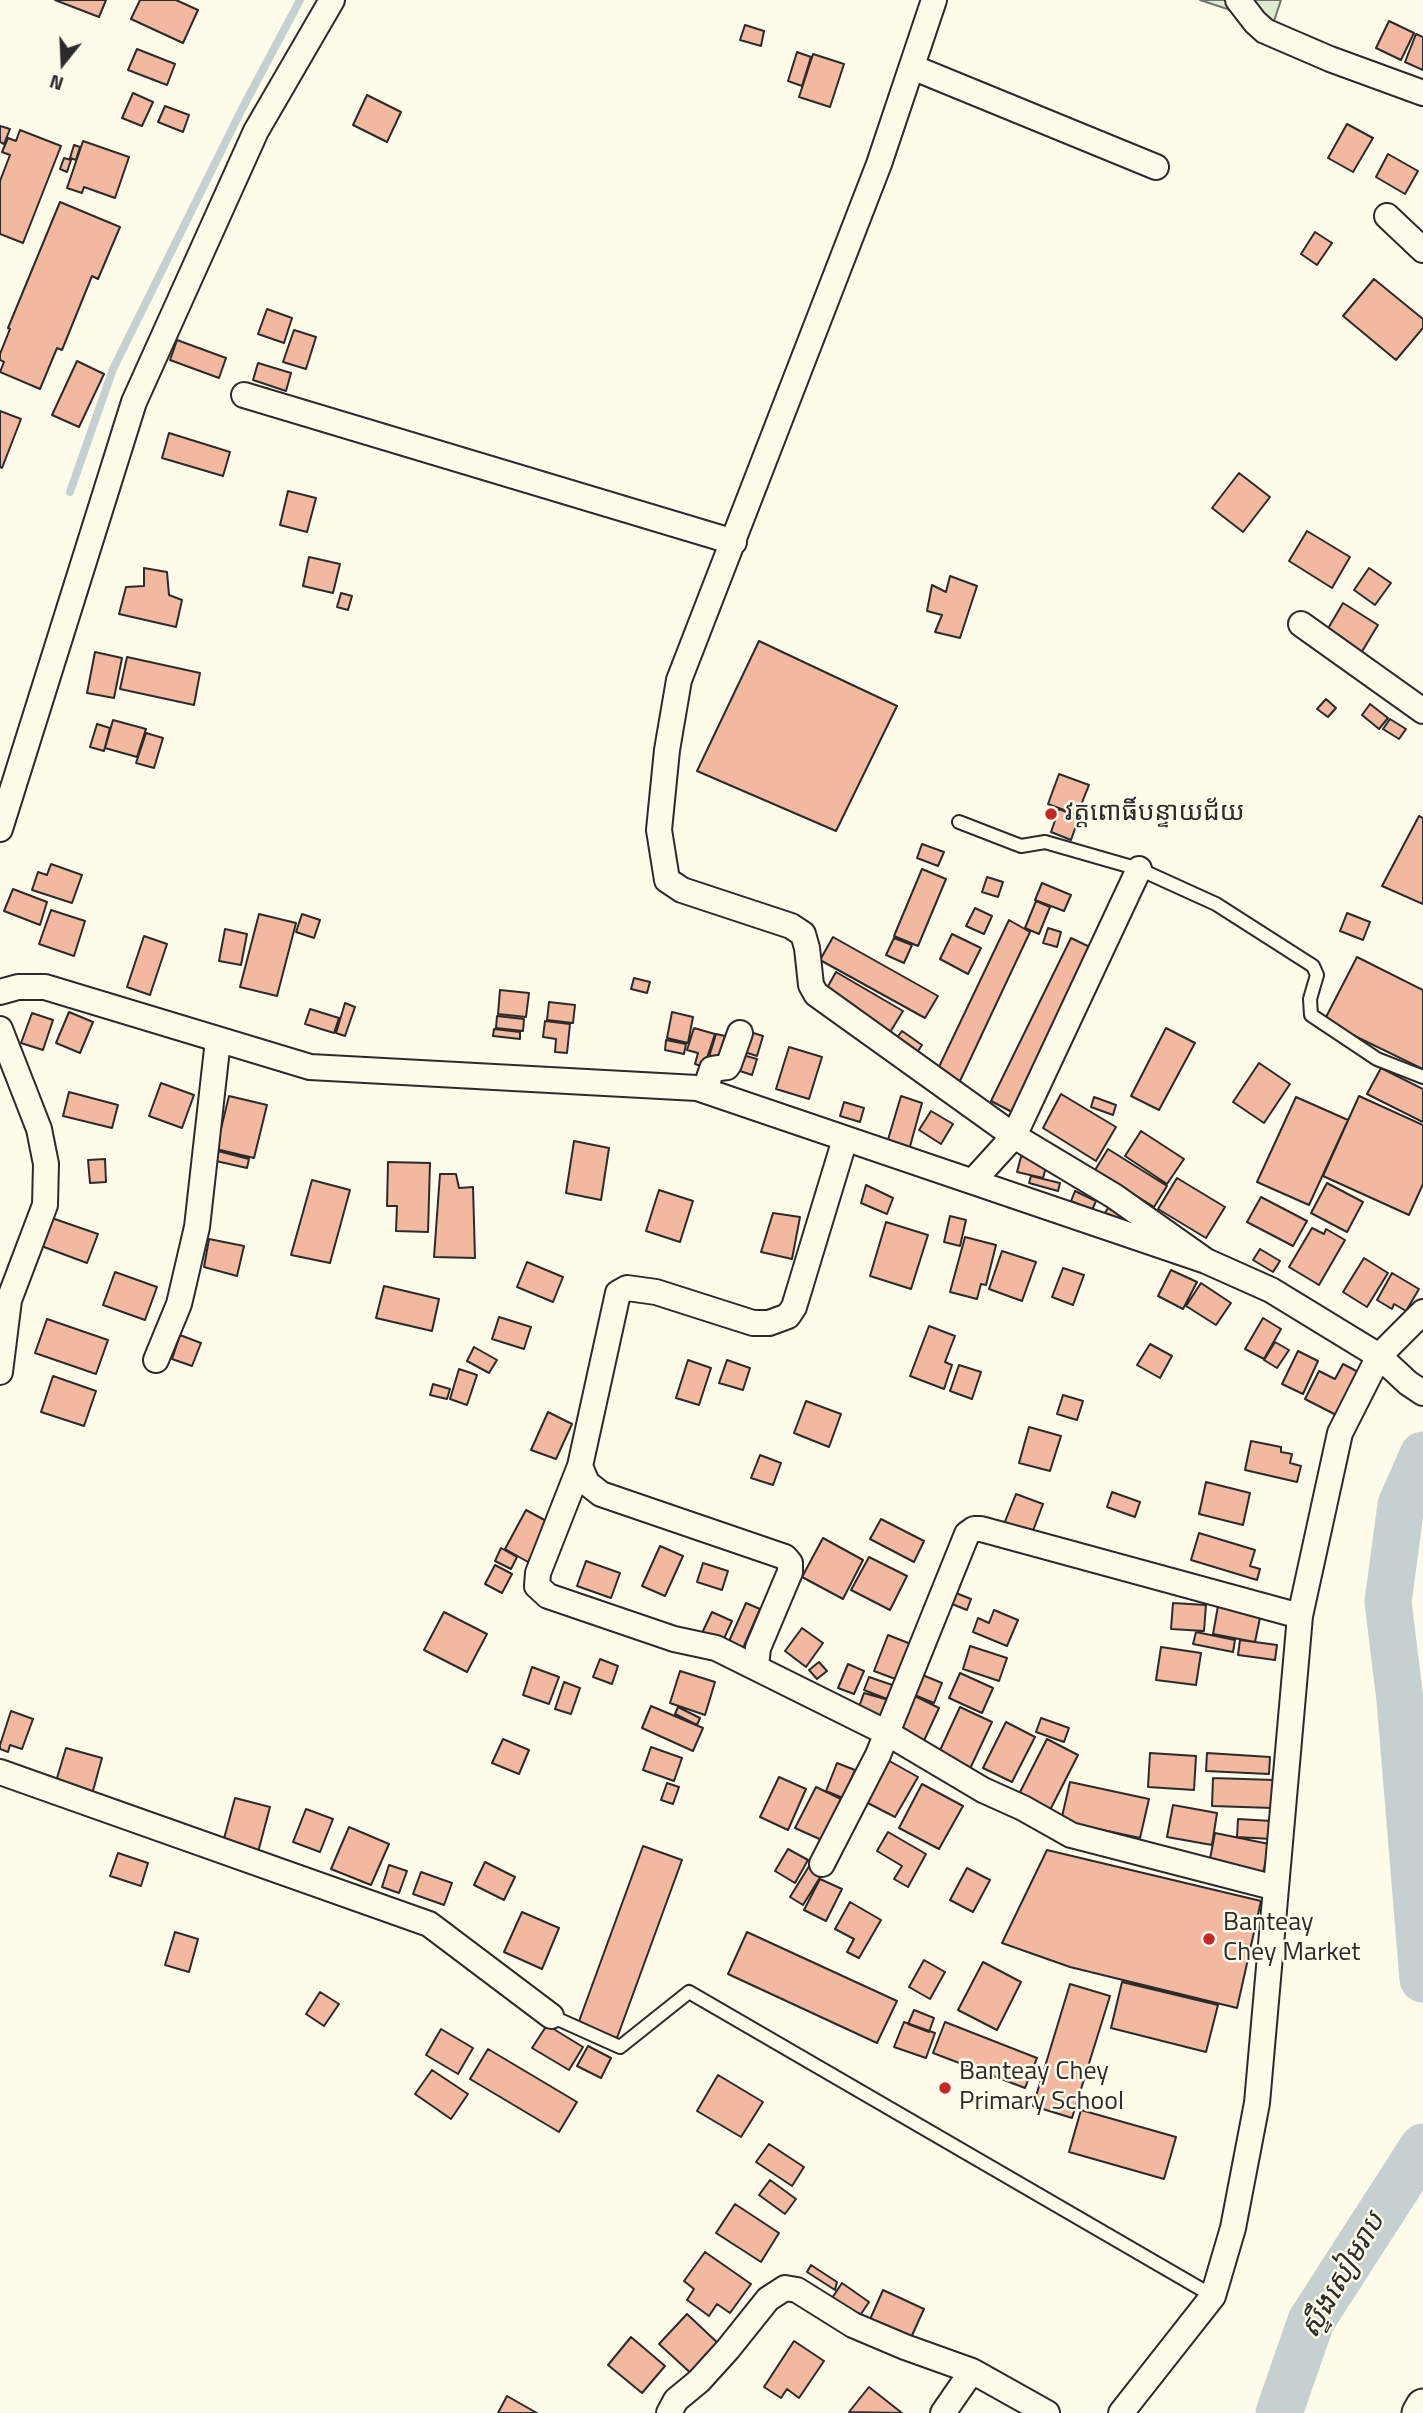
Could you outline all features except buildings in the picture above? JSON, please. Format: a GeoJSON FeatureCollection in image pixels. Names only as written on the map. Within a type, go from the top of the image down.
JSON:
{"type":"FeatureCollection","features":[{"type":"Feature","properties":{"kind":"street"},"geometry":{"type":"LineString","coordinates":[[0,829],[134,401],[256,131],[332,0]]}},
{"type":"Feature","properties":{"kind":"street"},"geometry":{"type":"LineString","coordinates":[[934,0],[879,164],[679,680],[667,750],[659,830],[667,880],[682,890],[791,926],[803,934],[810,985],[816,995],[1014,1136],[1114,1196],[1206,1261]]}},
{"type":"Feature","properties":{"kind":"street"},"geometry":{"type":"LineString","coordinates":[[1238,0],[1255,22],[1273,35],[1423,93]]}},
{"type":"Feature","properties":{"kind":"street"},"geometry":{"type":"LineString","coordinates":[[912,67],[1156,167]]}},
{"type":"Feature","properties":{"kind":"street"},"geometry":{"type":"LineString","coordinates":[[1387,216],[1423,250]]}},
{"type":"Feature","properties":{"kind":"street"},"geometry":{"type":"LineString","coordinates":[[244,395],[734,542]]}},
{"type":"Feature","properties":{"kind":"street"},"geometry":{"type":"LineString","coordinates":[[1301,624],[1423,711]]}},
{"type":"Feature","properties":{"kind":"street"},"geometry":{"type":"LineString","coordinates":[[974,1180],[1014,1136],[1139,869]]}},
{"type":"Feature","properties":{"kind":"street"},"geometry":{"type":"LineString","coordinates":[[0,992],[18,987],[45,987],[310,1067],[680,1086],[705,1090],[1206,1261],[1271,1290],[1379,1356],[1415,1388]]}},
{"type":"Feature","properties":{"kind":"street"},"geometry":{"type":"LineString","coordinates":[[0,1029],[39,1129],[46,1164],[45,1205],[9,1300],[0,1372]]}},
{"type":"Feature","properties":{"kind":"street"},"geometry":{"type":"LineString","coordinates":[[705,1090],[712,1069],[727,1067],[729,1064],[740,1033]]}},
{"type":"Feature","properties":{"kind":"street"},"geometry":{"type":"LineString","coordinates":[[156,1360],[179,1304],[197,1227],[218,1041]]}},
{"type":"Feature","properties":{"kind":"street"},"geometry":{"type":"LineString","coordinates":[[845,1139],[794,1307],[788,1316],[769,1323],[753,1323],[639,1288],[627,1288],[618,1293],[580,1466],[538,1573],[537,1586],[548,1596],[674,1639],[716,1647],[887,1733],[982,1790],[1023,1808],[1071,1835],[1276,1888]]}},
{"type":"Feature","properties":{"kind":"street"},"geometry":{"type":"LineString","coordinates":[[1121,2413],[1213,2296],[1233,2228],[1257,2103],[1300,1616],[1340,1433],[1379,1356],[1423,1312]]}},
{"type":"Feature","properties":{"kind":"street"},"geometry":{"type":"LineString","coordinates":[[580,1466],[587,1483],[601,1494],[785,1557],[790,1563],[790,1572],[758,1648],[756,1666]]}},
{"type":"Feature","properties":{"kind":"street"},"geometry":{"type":"LineString","coordinates":[[822,1864],[887,1733],[967,1534],[974,1530],[995,1533],[1300,1616]]}},
{"type":"Feature","properties":{"kind":"street"},"geometry":{"type":"LineString","coordinates":[[0,1772],[429,1924],[551,2016]]}},
{"type":"Feature","properties":{"kind":"street"},"geometry":{"type":"LineString","coordinates":[[669,2413],[676,2400],[699,2381],[768,2299],[785,2288],[797,2290],[853,2325],[972,2371],[1047,2413]]}},
{"type":"Feature","properties":{"kind":"street"},"geometry":{"type":"LineString","coordinates":[[943,2413],[972,2371]]}},
{"type":"Feature","properties":{"kind":"street"},"geometry":{"type":"LineString","coordinates":[[1419,2413],[1423,2406]]}},
{"type":"Feature","properties":{"kind":"lane"},"geometry":{"type":"LineString","coordinates":[[959,822],[1021,846],[1045,842],[1139,869],[1216,904],[1313,966],[1317,975],[1310,999],[1311,1015],[1377,1059],[1423,1077]]}},
{"type":"Feature","properties":{"kind":"lane"},"geometry":{"type":"LineString","coordinates":[[551,2016],[620,2047],[690,1992],[1213,2296]]}},
{"type":"Feature","properties":{"kind":"green space"},"geometry":{"type":"Polygon","coordinates":[[[1200,0],[1281,0],[1273,24],[1200,0]]]}},
{"type":"Feature","properties":{"kind":"waterway"},"geometry":{"type":"LineString","coordinates":[[70,492],[113,369],[242,109],[300,0]]}},
{"type":"Feature","properties":{"kind":"waterway","name":"ស្ទឹងសៀមរាប"},"geometry":{"type":"LineString","coordinates":[[1423,1455],[1401,1505],[1388,1602],[1400,1700],[1423,1979]]}},
{"type":"Feature","properties":{"kind":"waterway","name":"ស្ទឹងសៀមរាប"},"geometry":{"type":"LineString","coordinates":[[1279,2413],[1311,2321],[1423,2147]]}},
{"type":"Feature","properties":{"kind":"place","name":"វត្តពោធិ៍បន្ទាយជ័យ"},"geometry":{"type":"Point","coordinates":[1051,814]}},
{"type":"Feature","properties":{"kind":"place","name":"Banteay Chey Market"},"geometry":{"type":"Point","coordinates":[1209,1939]}},
{"type":"Feature","properties":{"kind":"place","name":"Banteay Chey Primary School"},"geometry":{"type":"Point","coordinates":[945,2088]}}]}
